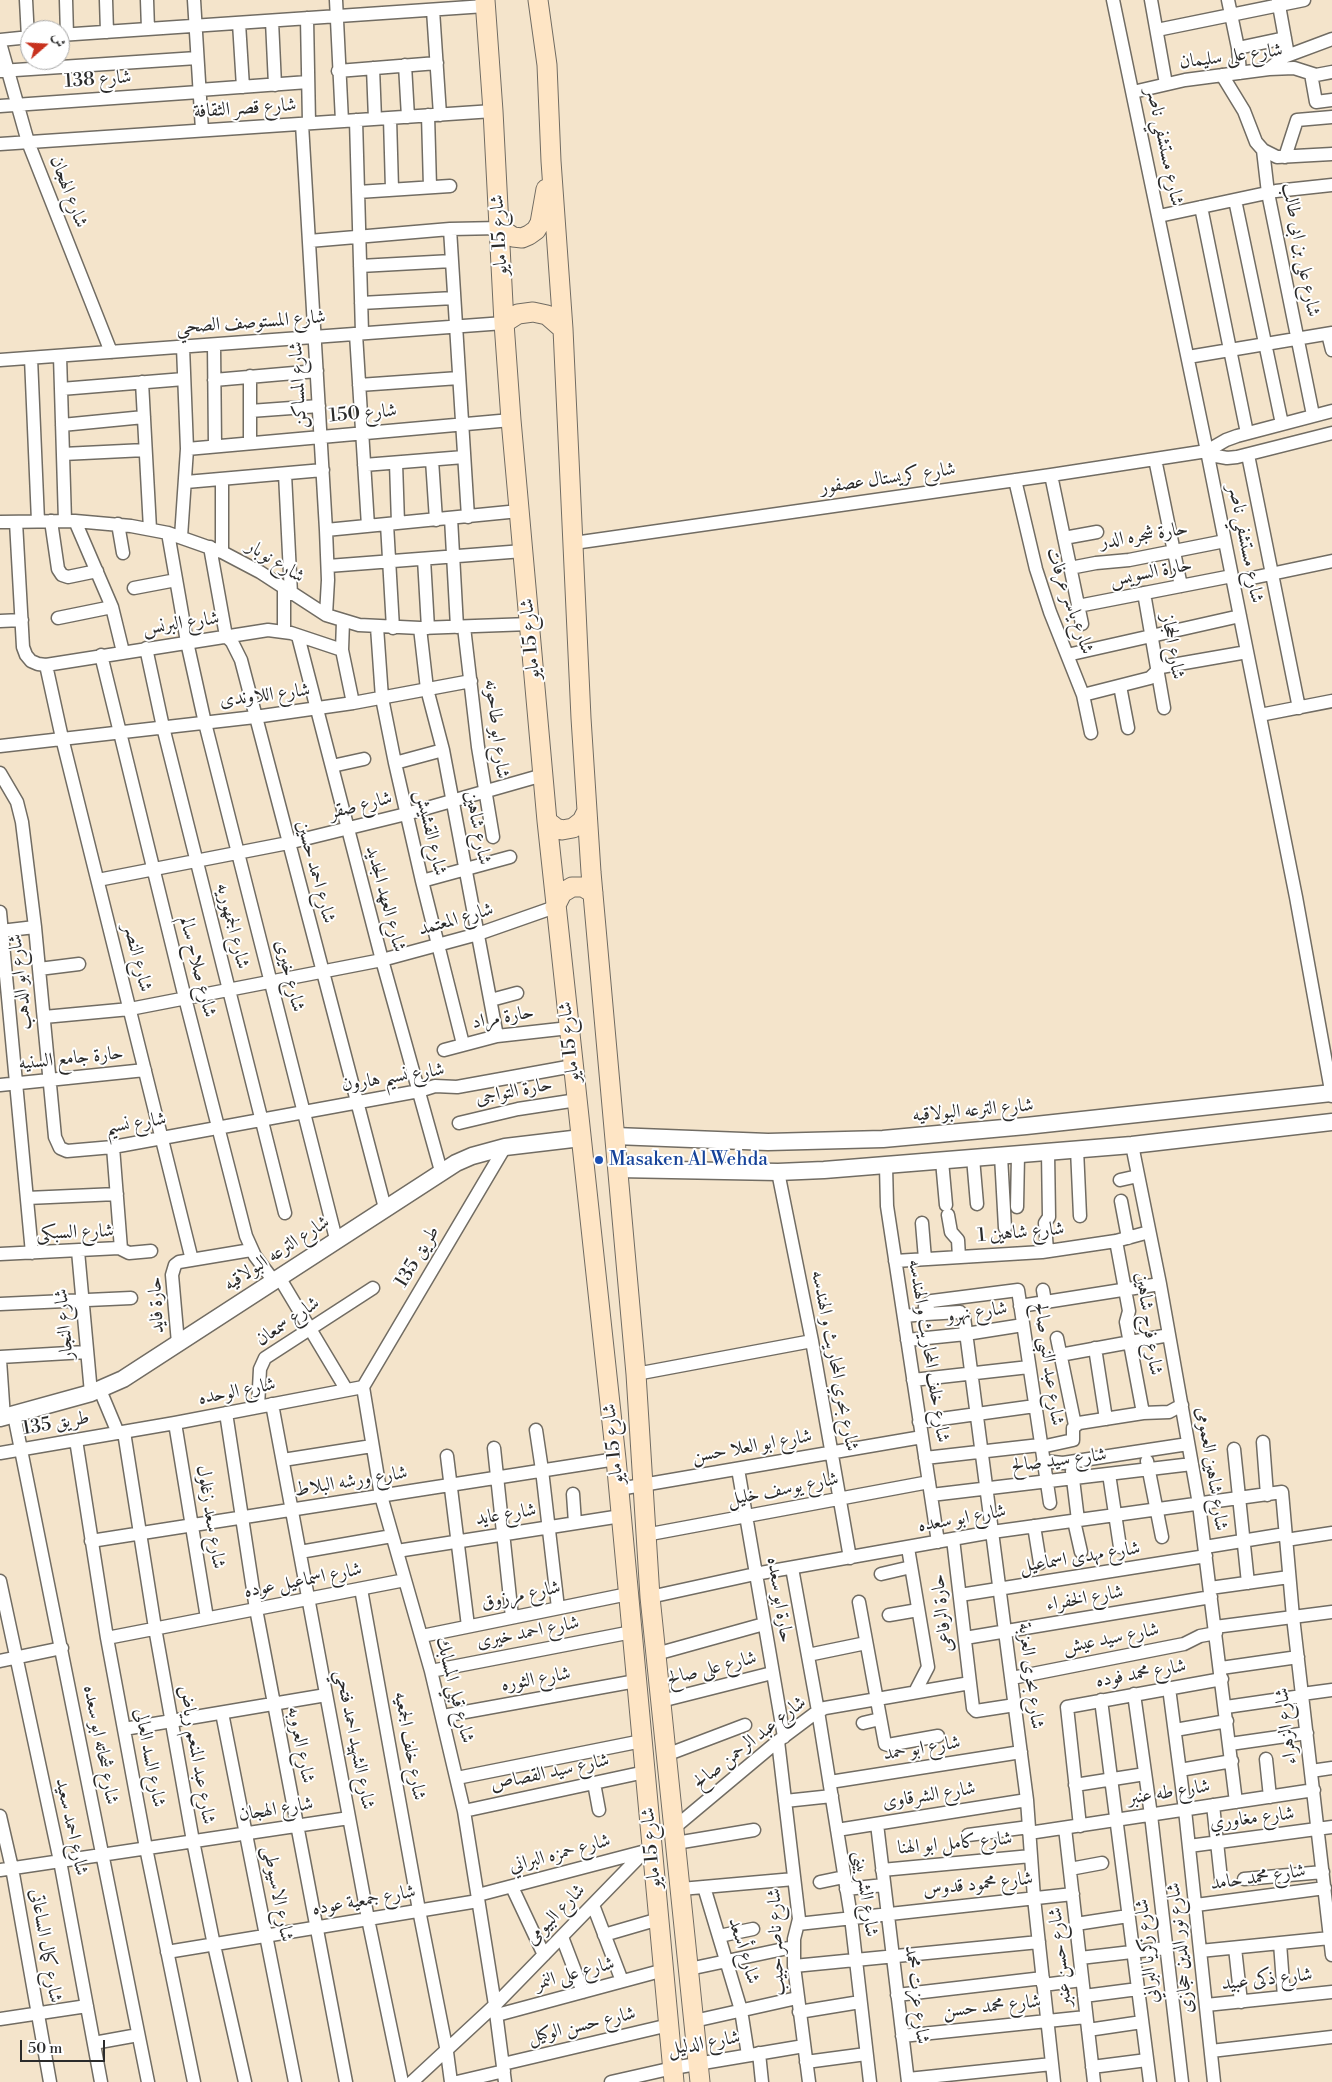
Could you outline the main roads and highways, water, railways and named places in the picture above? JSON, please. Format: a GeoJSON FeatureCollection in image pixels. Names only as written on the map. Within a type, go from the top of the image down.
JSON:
{"type":"FeatureCollection","features":[{"type":"Feature","properties":{"kind":"main road","name":"شارع 15 مايو"},"geometry":{"type":"LineString","coordinates":[[538,0],[546,65],[563,329],[581,718],[593,892],[636,1374],[650,1596],[700,2082]]}},
{"type":"Feature","properties":{"kind":"main road","name":"شارع 15 مايو"},"geometry":{"type":"LineString","coordinates":[[485,3],[511,420],[547,821],[616,1459],[645,1772],[648,1851],[659,1918],[674,2075]]}},
{"type":"Feature","properties":{"kind":"main road"},"geometry":{"type":"LineString","coordinates":[[500,228],[514,237],[522,238],[536,230],[540,223],[551,161]]}},
{"type":"Feature","properties":{"kind":"main road"},"geometry":{"type":"LineString","coordinates":[[504,323],[518,314],[533,312],[547,315],[563,329]]}},
{"type":"Feature","properties":{"kind":"main road"},"geometry":{"type":"LineString","coordinates":[[547,821],[562,830],[573,828],[582,822],[587,811]]}},
{"type":"Feature","properties":{"kind":"main road"},"geometry":{"type":"LineString","coordinates":[[555,907],[562,893],[572,887],[583,887],[593,892]]}},
{"type":"Feature","properties":{"kind":"place","name":"Masaken Al Wehda"},"geometry":{"type":"Point","coordinates":[599,1160]}}]}
